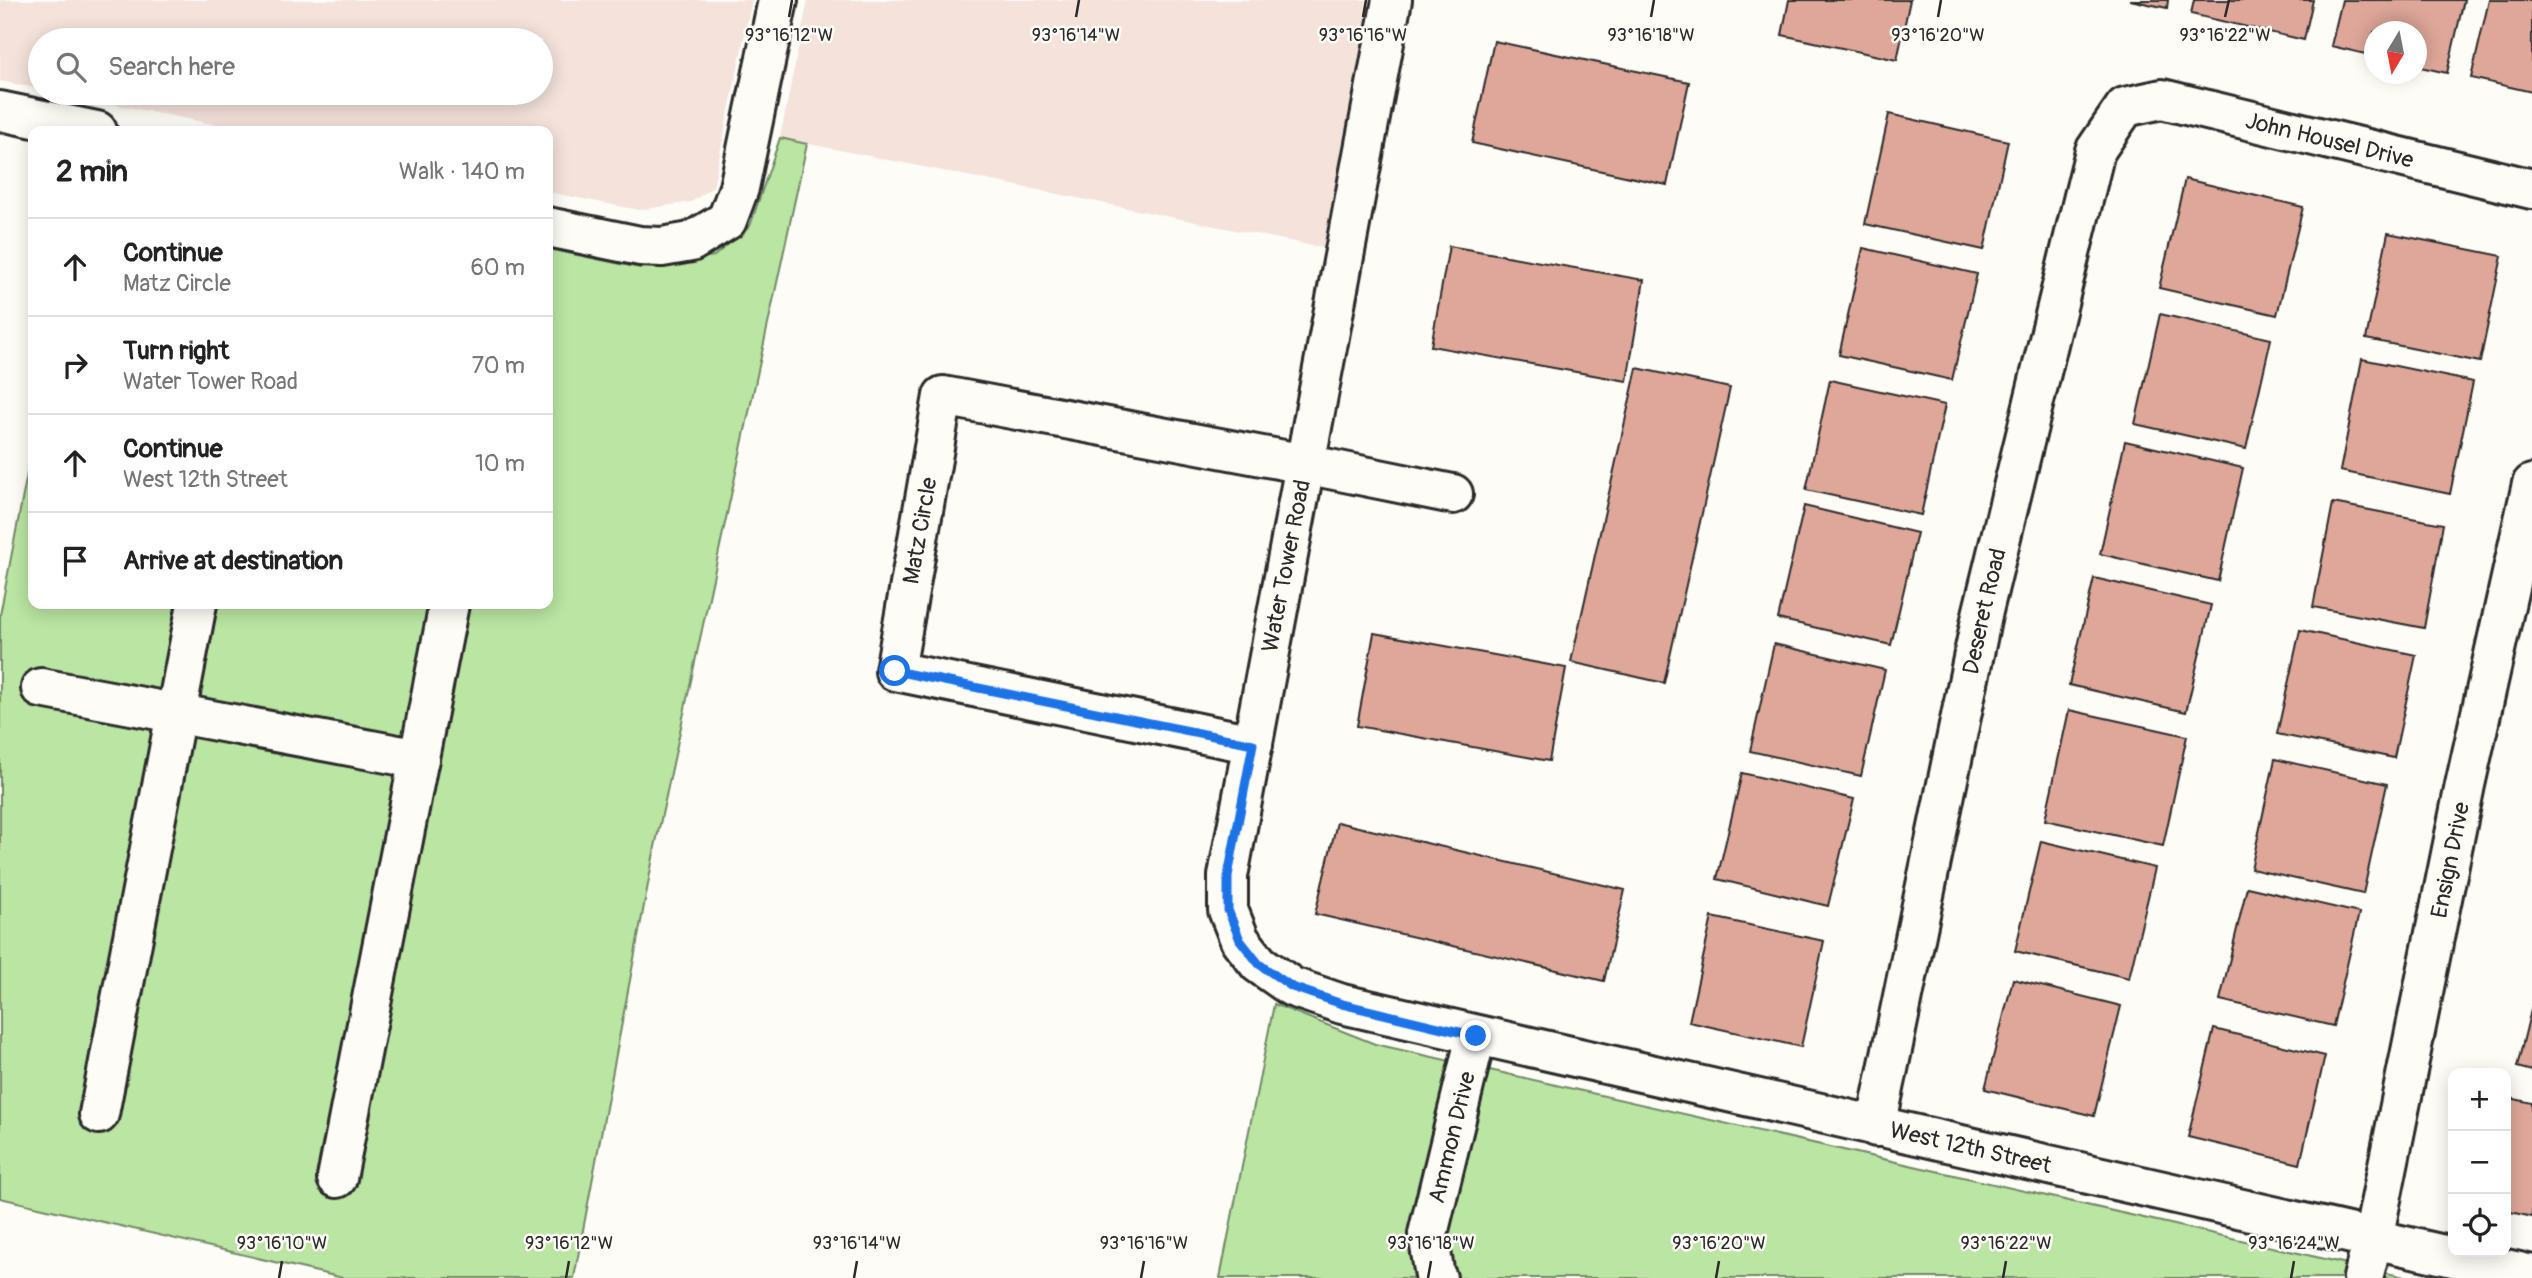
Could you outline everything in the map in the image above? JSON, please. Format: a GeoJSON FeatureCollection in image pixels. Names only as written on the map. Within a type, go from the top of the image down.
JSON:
{"type":"FeatureCollection","features":[{"type":"Feature","properties":{"kind":"street"},"geometry":{"type":"LineString","coordinates":[[553,227],[640,246],[662,247],[691,242],[727,220],[739,188],[778,0]]}},
{"type":"Feature","properties":{"kind":"street","name":"Water Tower Road"},"geometry":{"type":"LineString","coordinates":[[1392,0],[1228,876],[1228,910],[1240,940],[1259,964],[1292,987],[1342,1004],[1410,1020]]}},
{"type":"Feature","properties":{"kind":"street","name":"John Housel Drive"},"geometry":{"type":"LineString","coordinates":[[2125,107],[2161,99],[2532,189]]}},
{"type":"Feature","properties":{"kind":"street","name":"Deseret Road"},"geometry":{"type":"LineString","coordinates":[[1876,1127],[1982,615],[2088,177],[2095,151],[2125,107]]}},
{"type":"Feature","properties":{"kind":"street"},"geometry":{"type":"LineString","coordinates":[[0,111],[73,126]]}},
{"type":"Feature","properties":{"kind":"street","name":"Matz Circle"},"geometry":{"type":"LineString","coordinates":[[1253,744],[895,671],[943,396],[1305,464]]}},
{"type":"Feature","properties":{"kind":"street"},"geometry":{"type":"LineString","coordinates":[[1305,464],[1453,494]]}},
{"type":"Feature","properties":{"kind":"street","name":"Ensign Drive"},"geometry":{"type":"LineString","coordinates":[[2373,1239],[2465,785],[2532,484]]}},
{"type":"Feature","properties":{"kind":"street"},"geometry":{"type":"LineString","coordinates":[[99,1114],[196,609]]}},
{"type":"Feature","properties":{"kind":"street"},"geometry":{"type":"LineString","coordinates":[[337,1178],[448,609]]}},
{"type":"Feature","properties":{"kind":"street"},"geometry":{"type":"LineString","coordinates":[[41,688],[419,759]]}},
{"type":"Feature","properties":{"kind":"street","name":"West 12th Street"},"geometry":{"type":"LineString","coordinates":[[1410,1020],[2532,1275]]}},
{"type":"Feature","properties":{"kind":"street","name":"Ammon Drive"},"geometry":{"type":"LineString","coordinates":[[1437,1278],[1428,1234],[1476,1036]]}},
{"type":"Feature","properties":{"kind":"street"},"geometry":{"type":"LineString","coordinates":[[2363,1278],[2373,1239]]}},
{"type":"Feature","properties":{"kind":"shaded area"},"geometry":{"type":"Polygon","coordinates":[[[0,0],[752,0],[713,187],[691,202],[639,210],[553,193],[553,126],[223,126],[118,105],[553,105],[553,28],[28,28],[28,87],[0,81],[0,0]]]}},
{"type":"Feature","properties":{"kind":"shaded area"},"geometry":{"type":"Polygon","coordinates":[[[808,0],[1379,0],[1329,249],[780,138],[808,0]]]}},
{"type":"Feature","properties":{"kind":"green space"},"geometry":{"type":"Polygon","coordinates":[[[780,138],[807,144],[655,847],[574,1278],[343,1278],[0,1198],[0,615],[28,469],[28,609],[553,609],[553,250],[640,268],[714,256],[750,226],[780,138]]]}},
{"type":"Feature","properties":{"kind":"green space"},"geometry":{"type":"Polygon","coordinates":[[[1274,1004],[1375,1044],[2409,1278],[1220,1278],[1274,1004]]]}},
{"type":"Feature","properties":{"kind":"building"},"geometry":{"type":"Polygon","coordinates":[[[1789,0],[1910,0],[1897,60],[1782,35],[1789,0]]]}},
{"type":"Feature","properties":{"kind":"building"},"geometry":{"type":"Polygon","coordinates":[[[2130,0],[2168,0],[2167,8],[2130,0]]]}},
{"type":"Feature","properties":{"kind":"building"},"geometry":{"type":"Polygon","coordinates":[[[2194,0],[2313,0],[2304,40],[2191,14],[2194,0]]]}},
{"type":"Feature","properties":{"kind":"building"},"geometry":{"type":"Polygon","coordinates":[[[2342,0],[2464,0],[2447,73],[2427,68],[2427,21],[2364,21],[2364,54],[2331,46],[2342,0]]]}},
{"type":"Feature","properties":{"kind":"building"},"geometry":{"type":"Polygon","coordinates":[[[2489,0],[2532,0],[2532,92],[2471,78],[2489,0]]]}},
{"type":"Feature","properties":{"kind":"building"},"geometry":{"type":"Polygon","coordinates":[[[1494,41],[1689,82],[1667,185],[1472,143],[1494,41]]]}},
{"type":"Feature","properties":{"kind":"building"},"geometry":{"type":"Polygon","coordinates":[[[1889,114],[2008,141],[1984,250],[1865,224],[1889,114]]]}},
{"type":"Feature","properties":{"kind":"building"},"geometry":{"type":"Polygon","coordinates":[[[2185,179],[2303,207],[2277,315],[2159,288],[2185,179]]]}},
{"type":"Feature","properties":{"kind":"building"},"geometry":{"type":"Polygon","coordinates":[[[2388,233],[2502,256],[2480,362],[2366,339],[2388,233]]]}},
{"type":"Feature","properties":{"kind":"building"},"geometry":{"type":"Polygon","coordinates":[[[1449,246],[1644,280],[1627,381],[1431,346],[1449,246]]]}},
{"type":"Feature","properties":{"kind":"building"},"geometry":{"type":"Polygon","coordinates":[[[1863,248],[1977,274],[1952,380],[1839,355],[1863,248]]]}},
{"type":"Feature","properties":{"kind":"building"},"geometry":{"type":"Polygon","coordinates":[[[2160,314],[2271,339],[2246,449],[2135,424],[2160,314]]]}},
{"type":"Feature","properties":{"kind":"building"},"geometry":{"type":"Polygon","coordinates":[[[2362,359],[2473,382],[2450,494],[2340,471],[2362,359]]]}},
{"type":"Feature","properties":{"kind":"building"},"geometry":{"type":"Polygon","coordinates":[[[1637,368],[1730,388],[1664,683],[1571,662],[1637,368]]]}},
{"type":"Feature","properties":{"kind":"building"},"geometry":{"type":"Polygon","coordinates":[[[1830,380],[1945,405],[1921,515],[1806,490],[1830,380]]]}},
{"type":"Feature","properties":{"kind":"building"},"geometry":{"type":"Polygon","coordinates":[[[2125,441],[2243,468],[2218,581],[2100,554],[2125,441]]]}},
{"type":"Feature","properties":{"kind":"building"},"geometry":{"type":"Polygon","coordinates":[[[2333,503],[2443,524],[2424,628],[2313,607],[2333,503]]]}},
{"type":"Feature","properties":{"kind":"building"},"geometry":{"type":"Polygon","coordinates":[[[1804,506],[1917,533],[1891,645],[1778,619],[1804,506]]]}},
{"type":"Feature","properties":{"kind":"building"},"geometry":{"type":"Polygon","coordinates":[[[2094,578],[2211,605],[2186,712],[2069,685],[2094,578]]]}},
{"type":"Feature","properties":{"kind":"building"},"geometry":{"type":"Polygon","coordinates":[[[2300,630],[2416,655],[2394,758],[2277,734],[2300,630]]]}},
{"type":"Feature","properties":{"kind":"building"},"geometry":{"type":"Polygon","coordinates":[[[1374,633],[1566,668],[1549,761],[1357,726],[1374,633]]]}},
{"type":"Feature","properties":{"kind":"building"},"geometry":{"type":"Polygon","coordinates":[[[1774,644],[1885,670],[1861,776],[1750,751],[1774,644]]]}},
{"type":"Feature","properties":{"kind":"building"},"geometry":{"type":"Polygon","coordinates":[[[2069,710],[2187,736],[2163,846],[2045,820],[2069,710]]]}},
{"type":"Feature","properties":{"kind":"building"},"geometry":{"type":"Polygon","coordinates":[[[2275,759],[2387,784],[2363,894],[2251,869],[2275,759]]]}},
{"type":"Feature","properties":{"kind":"building"},"geometry":{"type":"Polygon","coordinates":[[[1742,773],[1854,799],[1828,906],[1717,879],[1742,773]]]}},
{"type":"Feature","properties":{"kind":"building"},"geometry":{"type":"Polygon","coordinates":[[[1337,822],[1625,890],[1604,981],[1315,914],[1337,822]]]}},
{"type":"Feature","properties":{"kind":"building"},"geometry":{"type":"Polygon","coordinates":[[[2041,841],[2155,868],[2129,978],[2015,951],[2041,841]]]}},
{"type":"Feature","properties":{"kind":"building"},"geometry":{"type":"Polygon","coordinates":[[[2247,887],[2359,913],[2333,1026],[2220,1000],[2247,887]]]}},
{"type":"Feature","properties":{"kind":"building"},"geometry":{"type":"Polygon","coordinates":[[[1712,917],[1824,941],[1801,1047],[1689,1022],[1712,917]]]}},
{"type":"Feature","properties":{"kind":"building"},"geometry":{"type":"Polygon","coordinates":[[[2013,979],[2121,1006],[2094,1116],[1985,1089],[2013,979]]]}},
{"type":"Feature","properties":{"kind":"building"},"geometry":{"type":"Polygon","coordinates":[[[2532,1006],[2532,1071],[2517,1067],[2532,1006]]]}},
{"type":"Feature","properties":{"kind":"building"},"geometry":{"type":"Polygon","coordinates":[[[2214,1029],[2325,1056],[2300,1164],[2188,1137],[2214,1029]]]}},
{"type":"Feature","properties":{"kind":"building"},"geometry":{"type":"Polygon","coordinates":[[[2511,1098],[2532,1103],[2532,1217],[2511,1212],[2511,1098]]]}},
{"type":"Feature","properties":{"kind":"route"},"geometry":{"type":"LineString","coordinates":[[895,671],[1253,744],[1228,876],[1228,910],[1240,940],[1259,964],[1292,987],[1342,1004],[1476,1036]]}}]}
